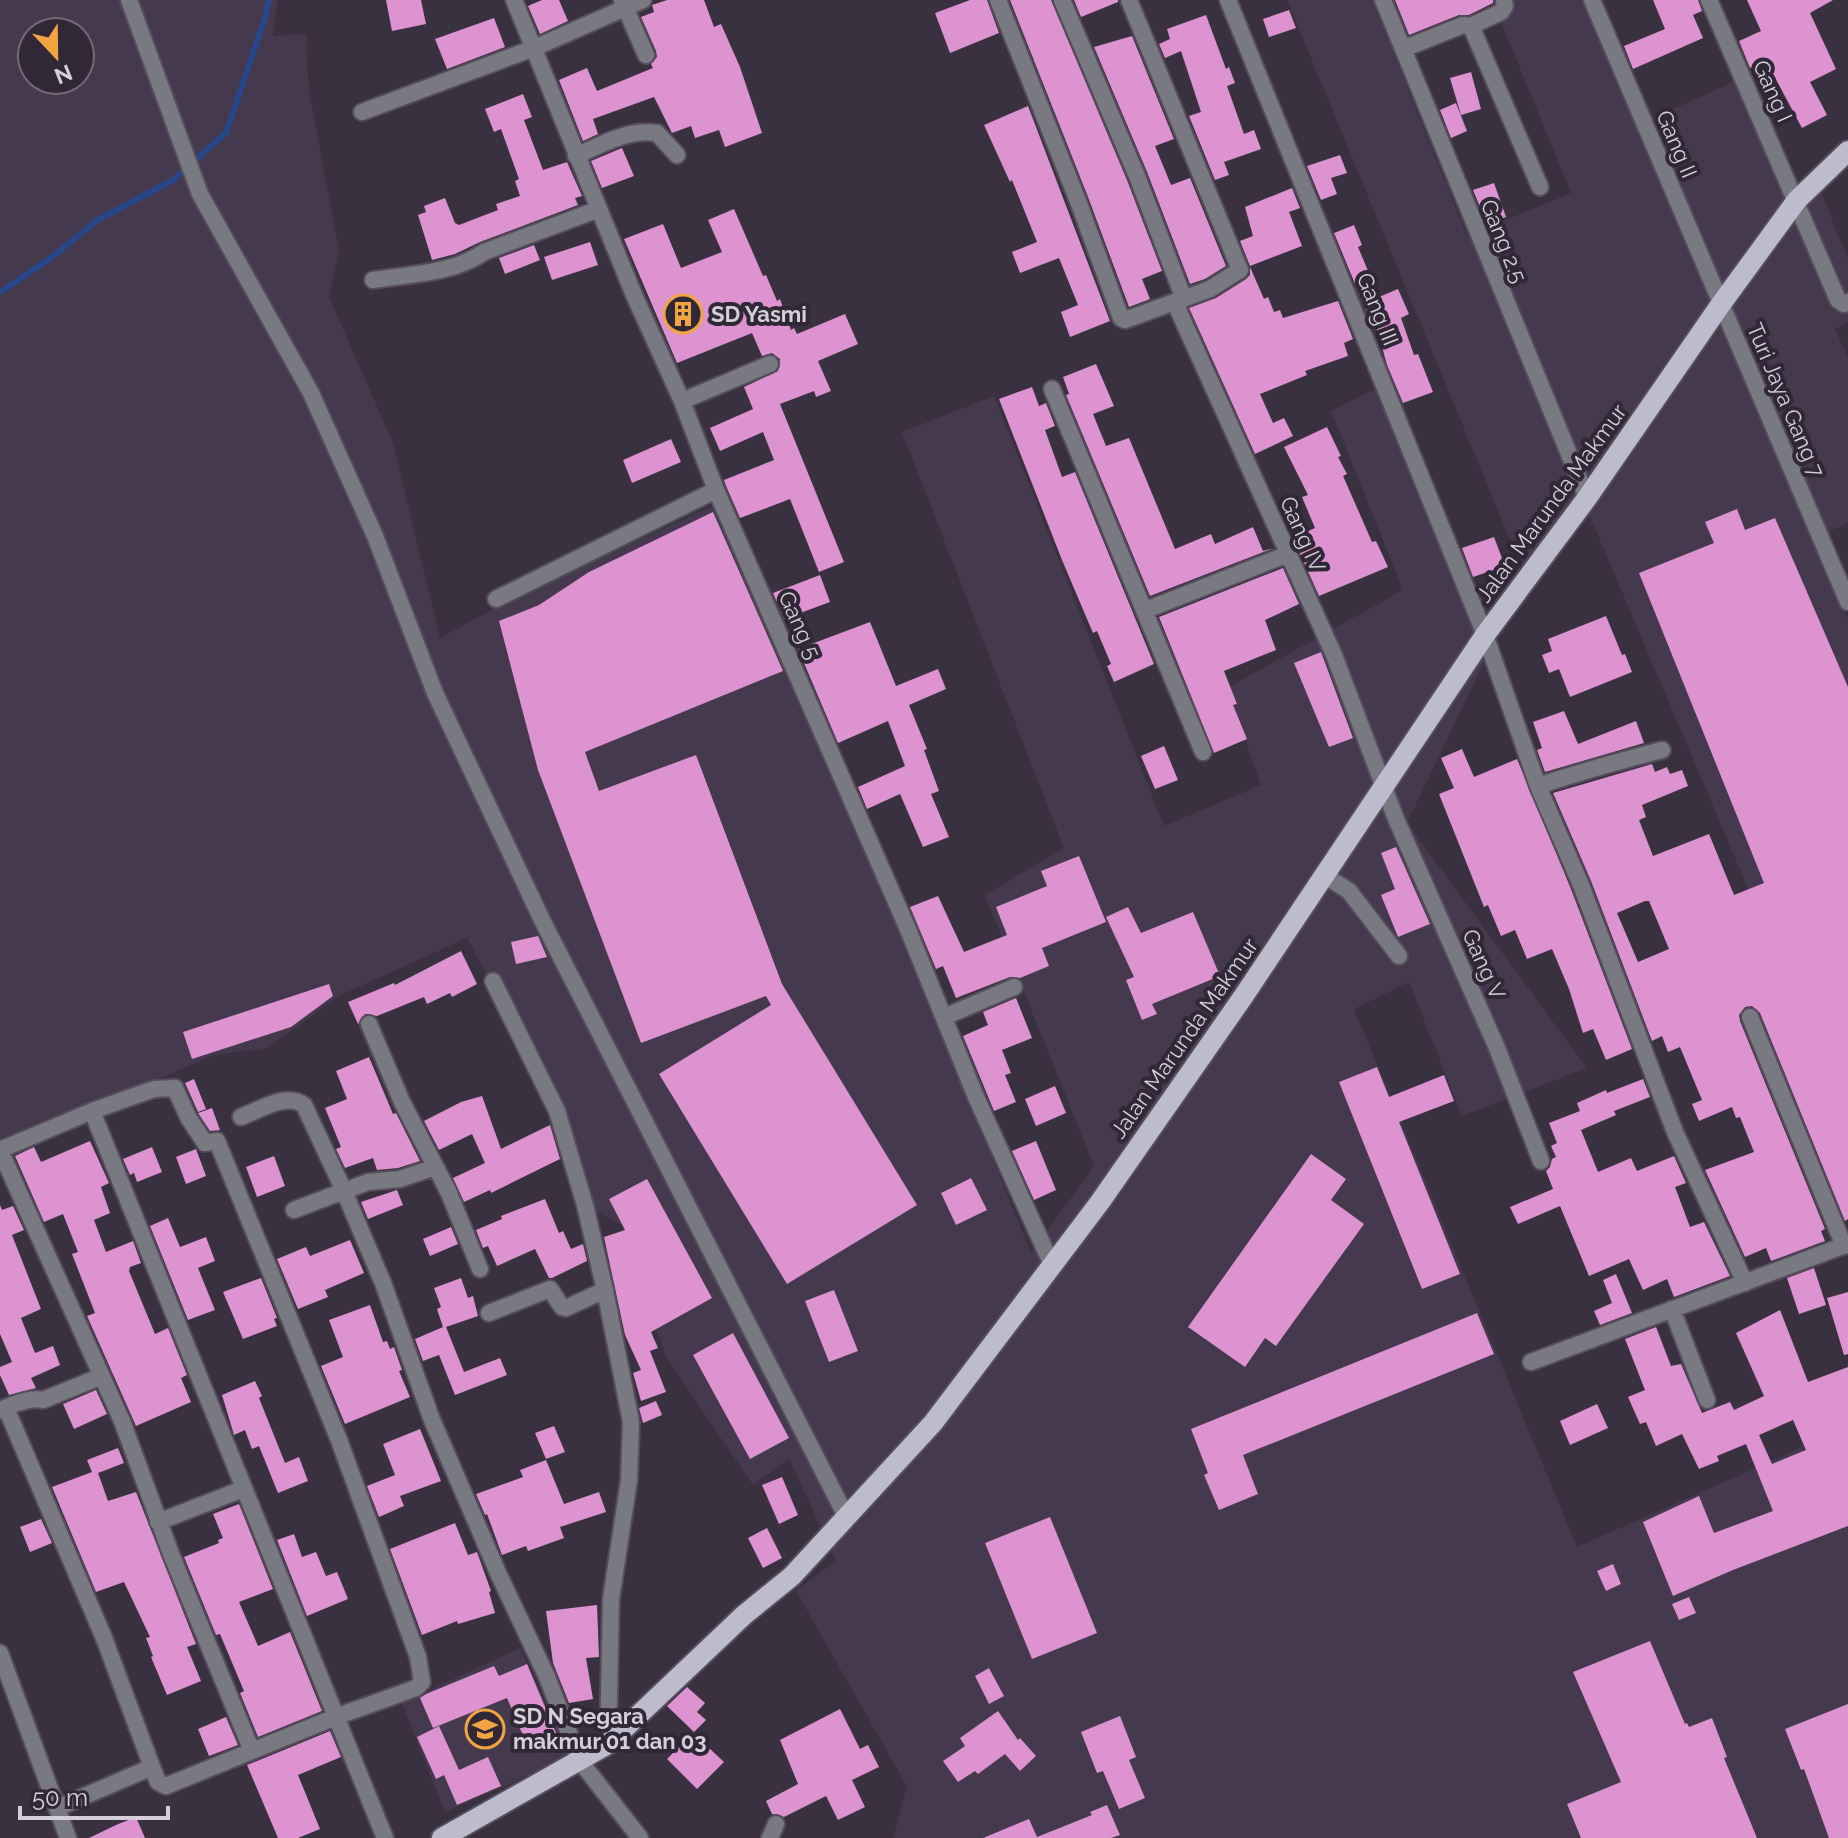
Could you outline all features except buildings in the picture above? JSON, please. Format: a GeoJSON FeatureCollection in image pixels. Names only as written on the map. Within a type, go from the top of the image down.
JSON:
{"type":"FeatureCollection","features":[{"type":"Feature","properties":{"kind":"main road","name":"Jalan Marunda Makmur"},"geometry":{"type":"LineString","coordinates":[[442,1838],[608,1744],[744,1615],[792,1576],[933,1423],[1100,1202],[1243,997],[1485,635],[1587,498],[1721,304],[1797,200],[1848,151]]}},
{"type":"Feature","properties":{"kind":"street"},"geometry":{"type":"LineString","coordinates":[[129,0],[200,194],[311,393],[375,536],[435,693],[529,893],[846,1516]]}},
{"type":"Feature","properties":{"kind":"street","name":"Gang 5"},"geometry":{"type":"LineString","coordinates":[[514,0],[576,156],[682,401],[716,490],[907,927],[976,1097],[1052,1265]]}},
{"type":"Feature","properties":{"kind":"street"},"geometry":{"type":"LineString","coordinates":[[362,112],[534,48],[624,4],[643,0]]}},
{"type":"Feature","properties":{"kind":"street"},"geometry":{"type":"LineString","coordinates":[[998,0],[1121,318],[1125,320],[1210,289],[1238,273],[1240,265],[1129,0]]}},
{"type":"Feature","properties":{"kind":"street","name":"Gang IV"},"geometry":{"type":"LineString","coordinates":[[1062,0],[1137,176],[1179,301],[1334,655],[1383,785]]}},
{"type":"Feature","properties":{"kind":"street","name":"Gang III"},"geometry":{"type":"LineString","coordinates":[[1228,0],[1485,635],[1538,786],[1581,885],[1675,1132],[1745,1283]]}},
{"type":"Feature","properties":{"kind":"street","name":"Gang 2.5"},"geometry":{"type":"LineString","coordinates":[[1383,0],[1587,498]]}},
{"type":"Feature","properties":{"kind":"street"},"geometry":{"type":"LineString","coordinates":[[1403,49],[1463,25],[1471,26],[1501,12],[1505,6],[1504,0]]}},
{"type":"Feature","properties":{"kind":"street","name":"Gang II"},"geometry":{"type":"LineString","coordinates":[[1592,0],[1721,304]]}},
{"type":"Feature","properties":{"kind":"street","name":"Gang I"},"geometry":{"type":"LineString","coordinates":[[1709,0],[1838,300],[1844,304],[1848,302]]}},
{"type":"Feature","properties":{"kind":"street"},"geometry":{"type":"LineString","coordinates":[[624,4],[646,55]]}},
{"type":"Feature","properties":{"kind":"street"},"geometry":{"type":"LineString","coordinates":[[1471,26],[1540,187]]}},
{"type":"Feature","properties":{"kind":"street"},"geometry":{"type":"LineString","coordinates":[[576,156],[618,137],[644,131],[657,133],[677,155]]}},
{"type":"Feature","properties":{"kind":"street"},"geometry":{"type":"LineString","coordinates":[[373,280],[470,262],[484,252],[599,209]]}},
{"type":"Feature","properties":{"kind":"street","name":"Turi Jaya Gang 7"},"geometry":{"type":"LineString","coordinates":[[1721,304],[1848,602]]}},
{"type":"Feature","properties":{"kind":"street"},"geometry":{"type":"LineString","coordinates":[[682,401],[770,364]]}},
{"type":"Feature","properties":{"kind":"street"},"geometry":{"type":"LineString","coordinates":[[1052,389],[1203,752]]}},
{"type":"Feature","properties":{"kind":"street"},"geometry":{"type":"LineString","coordinates":[[496,599],[716,490]]}},
{"type":"Feature","properties":{"kind":"street"},"geometry":{"type":"LineString","coordinates":[[1146,610],[1288,554]]}},
{"type":"Feature","properties":{"kind":"street"},"geometry":{"type":"LineString","coordinates":[[1538,786],[1579,771],[1662,750]]}},
{"type":"Feature","properties":{"kind":"street","name":"Gang V"},"geometry":{"type":"LineString","coordinates":[[1383,785],[1497,1048],[1541,1161]]}},
{"type":"Feature","properties":{"kind":"street"},"geometry":{"type":"LineString","coordinates":[[1324,875],[1349,891],[1399,956]]}},
{"type":"Feature","properties":{"kind":"street"},"geometry":{"type":"LineString","coordinates":[[493,981],[557,1111],[585,1205],[631,1422],[629,1480],[611,1599],[608,1744]]}},
{"type":"Feature","properties":{"kind":"street"},"geometry":{"type":"LineString","coordinates":[[944,1017],[1014,987]]}},
{"type":"Feature","properties":{"kind":"street"},"geometry":{"type":"LineString","coordinates":[[1531,1362],[1846,1245],[1750,1017]]}},
{"type":"Feature","properties":{"kind":"street"},"geometry":{"type":"LineString","coordinates":[[369,1024],[402,1102],[449,1193],[480,1269]]}},
{"type":"Feature","properties":{"kind":"street"},"geometry":{"type":"LineString","coordinates":[[102,1376],[43,1400],[36,1399],[3,1409],[104,1638],[158,1782],[166,1786],[416,1688],[422,1682],[418,1657],[339,1440],[217,1141],[205,1143],[188,1117],[177,1090],[172,1088],[154,1089],[92,1111],[0,1150],[102,1376],[122,1421],[158,1522],[252,1751]]}},
{"type":"Feature","properties":{"kind":"street"},"geometry":{"type":"LineString","coordinates":[[241,1117],[284,1100],[297,1100],[304,1105],[383,1283],[432,1420],[547,1677],[580,1761],[642,1836]]}},
{"type":"Feature","properties":{"kind":"street"},"geometry":{"type":"LineString","coordinates":[[92,1111],[385,1838]]}},
{"type":"Feature","properties":{"kind":"street"},"geometry":{"type":"LineString","coordinates":[[294,1210],[380,1179],[400,1179],[435,1167]]}},
{"type":"Feature","properties":{"kind":"street"},"geometry":{"type":"LineString","coordinates":[[489,1313],[550,1289],[562,1307],[566,1308],[605,1290]]}},
{"type":"Feature","properties":{"kind":"street"},"geometry":{"type":"LineString","coordinates":[[1672,1309],[1707,1400]]}},
{"type":"Feature","properties":{"kind":"street"},"geometry":{"type":"LineString","coordinates":[[158,1522],[243,1489]]}},
{"type":"Feature","properties":{"kind":"street"},"geometry":{"type":"LineString","coordinates":[[0,1653],[68,1838]]}},
{"type":"Feature","properties":{"kind":"street"},"geometry":{"type":"LineString","coordinates":[[57,1808],[152,1767]]}},
{"type":"Feature","properties":{"kind":"shaded area"},"geometry":{"type":"Polygon","coordinates":[[[0,0],[277,0],[273,36],[306,34],[309,91],[339,251],[329,297],[393,443],[440,638],[521,594],[726,500],[1031,1253],[1094,1166],[985,895],[1064,848],[902,432],[994,396],[1164,826],[1261,785],[1227,688],[1403,590],[1331,411],[1375,389],[1487,656],[1407,823],[1587,1068],[1462,1116],[1409,982],[1354,1009],[1577,1547],[1794,1451],[1848,1414],[1848,1838],[893,1838],[907,1786],[796,1591],[836,1560],[789,1459],[753,1485],[666,1357],[622,1225],[594,1210],[558,1110],[467,938],[339,996],[267,1048],[215,1055],[0,1145],[0,0]]]}},
{"type":"Feature","properties":{"kind":"shaded area"},"geometry":{"type":"Polygon","coordinates":[[[1287,0],[1372,0],[1467,236],[1571,193],[1492,0],[1584,0],[1637,126],[1737,80],[1790,192],[1812,169],[1848,260],[1848,322],[1835,329],[1848,358],[1848,523],[1814,538],[1848,620],[1848,1124],[1586,507],[1527,581],[1287,0]]]}},
{"type":"Feature","properties":{"kind":"shaded area","name":"SD N Segara makmur 01 dan 03"},"geometry":{"type":"Polygon","coordinates":[[[520,1648],[570,1757],[445,1812],[402,1703],[520,1648]]]}},
{"type":"Feature","properties":{"kind":"waterway"},"geometry":{"type":"LineString","coordinates":[[0,292],[51,258],[96,221],[173,180],[226,133],[269,0]]}},
{"type":"Feature","properties":{"kind":"place","name":"SD Yasmi"},"geometry":{"type":"Point","coordinates":[683,314]}},
{"type":"Feature","properties":{"kind":"place","name":"SD N Segara makmur 01 dan 03"},"geometry":{"type":"Point","coordinates":[485,1729]}}]}
